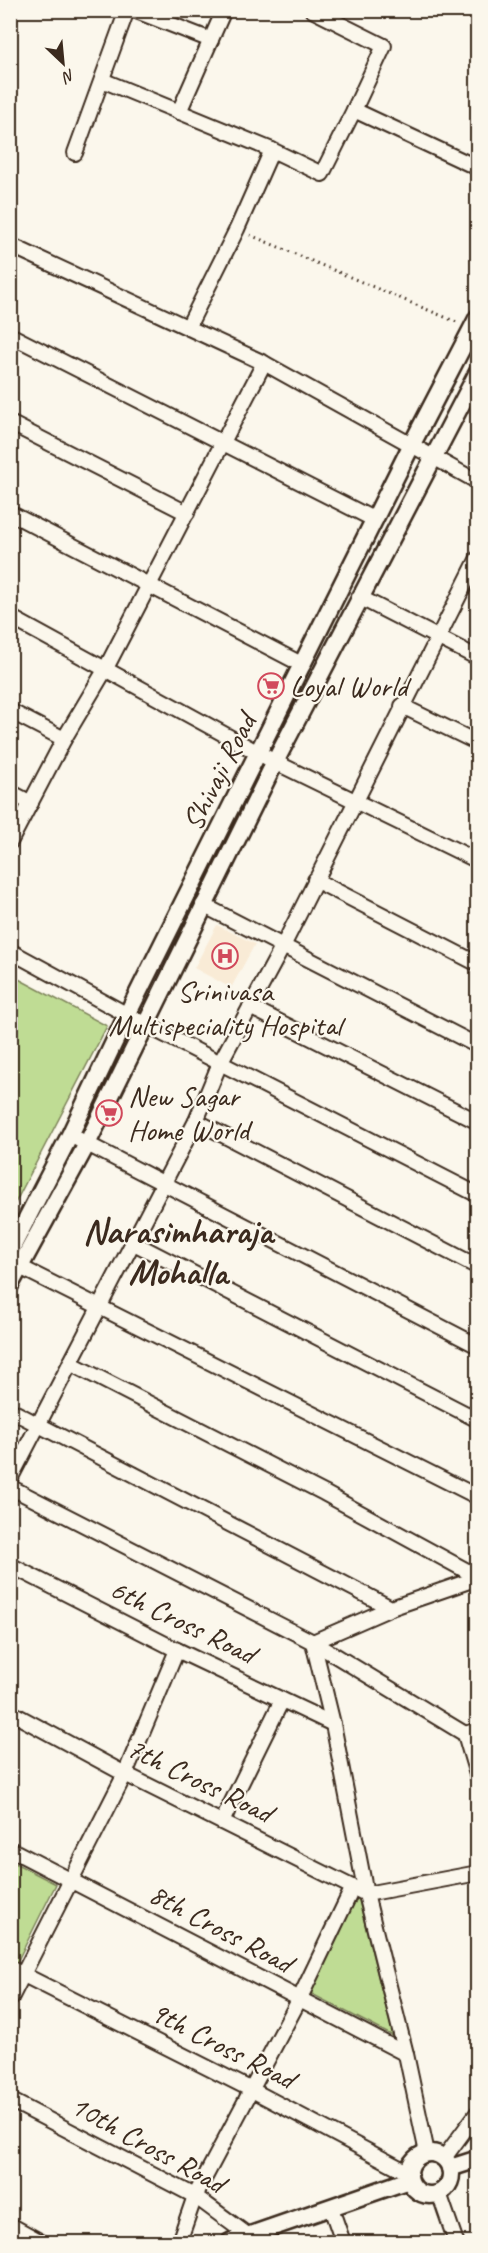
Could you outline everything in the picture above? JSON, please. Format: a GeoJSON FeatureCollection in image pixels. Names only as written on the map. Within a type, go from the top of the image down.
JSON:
{"type":"FeatureCollection","features":[{"type":"Feature","properties":{"kind":"street"},"geometry":{"type":"LineString","coordinates":[[75,153],[127,10]]}},
{"type":"Feature","properties":{"kind":"street"},"geometry":{"type":"LineString","coordinates":[[134,10],[211,40]]}},
{"type":"Feature","properties":{"kind":"street"},"geometry":{"type":"LineString","coordinates":[[179,111],[224,10]]}},
{"type":"Feature","properties":{"kind":"street"},"geometry":{"type":"LineString","coordinates":[[102,80],[272,150],[322,174],[384,46],[319,12]]}},
{"type":"Feature","properties":{"kind":"street"},"geometry":{"type":"LineString","coordinates":[[354,110],[477,168]]}},
{"type":"Feature","properties":{"kind":"street"},"geometry":{"type":"LineString","coordinates":[[188,327],[237,229],[272,150]]}},
{"type":"Feature","properties":{"kind":"street"},"geometry":{"type":"LineString","coordinates":[[10,245],[264,363],[477,482]]}},
{"type":"Feature","properties":{"kind":"street","name":"Shivaji Road"},"geometry":{"type":"LineString","coordinates":[[10,1251],[70,1135],[127,1015],[412,444],[475,323]]}},
{"type":"Feature","properties":{"kind":"street"},"geometry":{"type":"LineString","coordinates":[[10,334],[375,520]]}},
{"type":"Feature","properties":{"kind":"street"},"geometry":{"type":"LineString","coordinates":[[10,842],[64,739],[105,670],[264,363]]}},
{"type":"Feature","properties":{"kind":"street"},"geometry":{"type":"LineString","coordinates":[[10,1285],[15,1264],[87,1144],[144,1024],[275,762],[477,372]]}},
{"type":"Feature","properties":{"kind":"street"},"geometry":{"type":"LineString","coordinates":[[10,423],[187,513]]}},
{"type":"Feature","properties":{"kind":"street"},"geometry":{"type":"LineString","coordinates":[[10,513],[303,664]]}},
{"type":"Feature","properties":{"kind":"street"},"geometry":{"type":"LineString","coordinates":[[10,1479],[196,1121],[220,1063],[283,946],[477,558]]}},
{"type":"Feature","properties":{"kind":"street"},"geometry":{"type":"LineString","coordinates":[[359,597],[477,658]]}},
{"type":"Feature","properties":{"kind":"street"},"geometry":{"type":"LineString","coordinates":[[10,617],[275,762],[477,861]]}},
{"type":"Feature","properties":{"kind":"street"},"geometry":{"type":"LineString","coordinates":[[402,706],[477,743]]}},
{"type":"Feature","properties":{"kind":"street"},"geometry":{"type":"LineString","coordinates":[[10,711],[64,739]]}},
{"type":"Feature","properties":{"kind":"street"},"geometry":{"type":"LineString","coordinates":[[10,792],[31,803]]}},
{"type":"Feature","properties":{"kind":"street"},"geometry":{"type":"LineString","coordinates":[[315,880],[477,964]]}},
{"type":"Feature","properties":{"kind":"street"},"geometry":{"type":"LineString","coordinates":[[203,905],[477,1046]]}},
{"type":"Feature","properties":{"kind":"street"},"geometry":{"type":"LineString","coordinates":[[10,951],[144,1024],[477,1195]]}},
{"type":"Feature","properties":{"kind":"street"},"geometry":{"type":"LineString","coordinates":[[250,1007],[477,1122]]}},
{"type":"Feature","properties":{"kind":"street"},"geometry":{"type":"LineString","coordinates":[[196,1121],[477,1267]]}},
{"type":"Feature","properties":{"kind":"street"},"geometry":{"type":"LineString","coordinates":[[70,1135],[477,1346]]}},
{"type":"Feature","properties":{"kind":"street"},"geometry":{"type":"LineString","coordinates":[[132,1242],[477,1420]]}},
{"type":"Feature","properties":{"kind":"street"},"geometry":{"type":"LineString","coordinates":[[15,1264],[477,1497]]}},
{"type":"Feature","properties":{"kind":"street"},"geometry":{"type":"LineString","coordinates":[[70,1363],[324,1493],[477,1578]]}},
{"type":"Feature","properties":{"kind":"street"},"geometry":{"type":"LineString","coordinates":[[10,1410],[391,1608]]}},
{"type":"Feature","properties":{"kind":"street"},"geometry":{"type":"LineString","coordinates":[[10,1487],[313,1642],[471,1732],[477,1778]]}},
{"type":"Feature","properties":{"kind":"street","name":"6th Cross Road"},"geometry":{"type":"LineString","coordinates":[[10,1565],[177,1650],[333,1724]]}},
{"type":"Feature","properties":{"kind":"street"},"geometry":{"type":"LineString","coordinates":[[313,1642],[391,1608],[477,1578]]}},
{"type":"Feature","properties":{"kind":"street"},"geometry":{"type":"LineString","coordinates":[[313,1642],[333,1724],[366,1894],[428,2153]]}},
{"type":"Feature","properties":{"kind":"street"},"geometry":{"type":"LineString","coordinates":[[10,2000],[70,1879],[126,1774],[177,1650]]}},
{"type":"Feature","properties":{"kind":"street"},"geometry":{"type":"LineString","coordinates":[[222,1822],[282,1700]]}},
{"type":"Feature","properties":{"kind":"street","name":"7th Cross Road"},"geometry":{"type":"LineString","coordinates":[[10,1712],[126,1774],[366,1894]]}},
{"type":"Feature","properties":{"kind":"street","name":"8th Cross Road"},"geometry":{"type":"LineString","coordinates":[[10,1849],[406,2054]]}},
{"type":"Feature","properties":{"kind":"street"},"geometry":{"type":"LineString","coordinates":[[366,1894],[477,1873]]}},
{"type":"Feature","properties":{"kind":"street"},"geometry":{"type":"LineString","coordinates":[[179,2242],[195,2196],[299,2000],[353,1887]]}},
{"type":"Feature","properties":{"kind":"street","name":"9th Cross Road"},"geometry":{"type":"LineString","coordinates":[[10,1968],[250,2089],[409,2177]]}},
{"type":"Feature","properties":{"kind":"street","name":"10th Cross Road"},"geometry":{"type":"LineString","coordinates":[[10,2100],[195,2196],[251,2239]]}},
{"type":"Feature","properties":{"kind":"street"},"geometry":{"type":"LineString","coordinates":[[447,2163],[477,2112]]}},
{"type":"Feature","properties":{"kind":"street"},"geometry":{"type":"LineString","coordinates":[[428,2153],[438,2154],[447,2163],[451,2177],[449,2184],[439,2193],[426,2195],[414,2189],[409,2177],[411,2163],[416,2157],[428,2153]]}},
{"type":"Feature","properties":{"kind":"street"},"geometry":{"type":"LineString","coordinates":[[447,2163],[477,2159]]}},
{"type":"Feature","properties":{"kind":"street"},"geometry":{"type":"LineString","coordinates":[[230,2242],[251,2239],[409,2177]]}},
{"type":"Feature","properties":{"kind":"street"},"geometry":{"type":"LineString","coordinates":[[439,2193],[456,2242]]}},
{"type":"Feature","properties":{"kind":"street"},"geometry":{"type":"LineString","coordinates":[[331,2208],[343,2242]]}},
{"type":"Feature","properties":{"kind":"street"},"geometry":{"type":"LineString","coordinates":[[10,2225],[41,2242]]}},
{"type":"Feature","properties":{"kind":"path"},"geometry":{"type":"LineString","coordinates":[[237,229],[475,323]]}},
{"type":"Feature","properties":{"kind":"shaded area","name":"Srinivasa Multispeciality Hospital"},"geometry":{"type":"Polygon","coordinates":[[[217,925],[255,944],[231,988],[194,968],[217,925]]]}},
{"type":"Feature","properties":{"kind":"green space"},"geometry":{"type":"Polygon","coordinates":[[[11,975],[107,1026],[11,1211],[11,975]]]}},
{"type":"Feature","properties":{"kind":"green space"},"geometry":{"type":"Polygon","coordinates":[[[11,1861],[56,1884],[17,1962],[11,1958],[11,1861]]]}},
{"type":"Feature","properties":{"kind":"green space"},"geometry":{"type":"Polygon","coordinates":[[[358,1896],[393,2036],[308,1992],[358,1896]]]}},
{"type":"Feature","properties":{"kind":"place","name":"Loyal World"},"geometry":{"type":"Point","coordinates":[271,686]}},
{"type":"Feature","properties":{"kind":"place","name":"Srinivasa Multispeciality Hospital"},"geometry":{"type":"Point","coordinates":[225,956]}},
{"type":"Feature","properties":{"kind":"place","name":"New Sagar Home World"},"geometry":{"type":"Point","coordinates":[109,1113]}},
{"type":"Feature","properties":{"kind":"district","name":"Narasimharaja Mohalla"},"geometry":{"type":"Point","coordinates":[178,1252]}}]}
